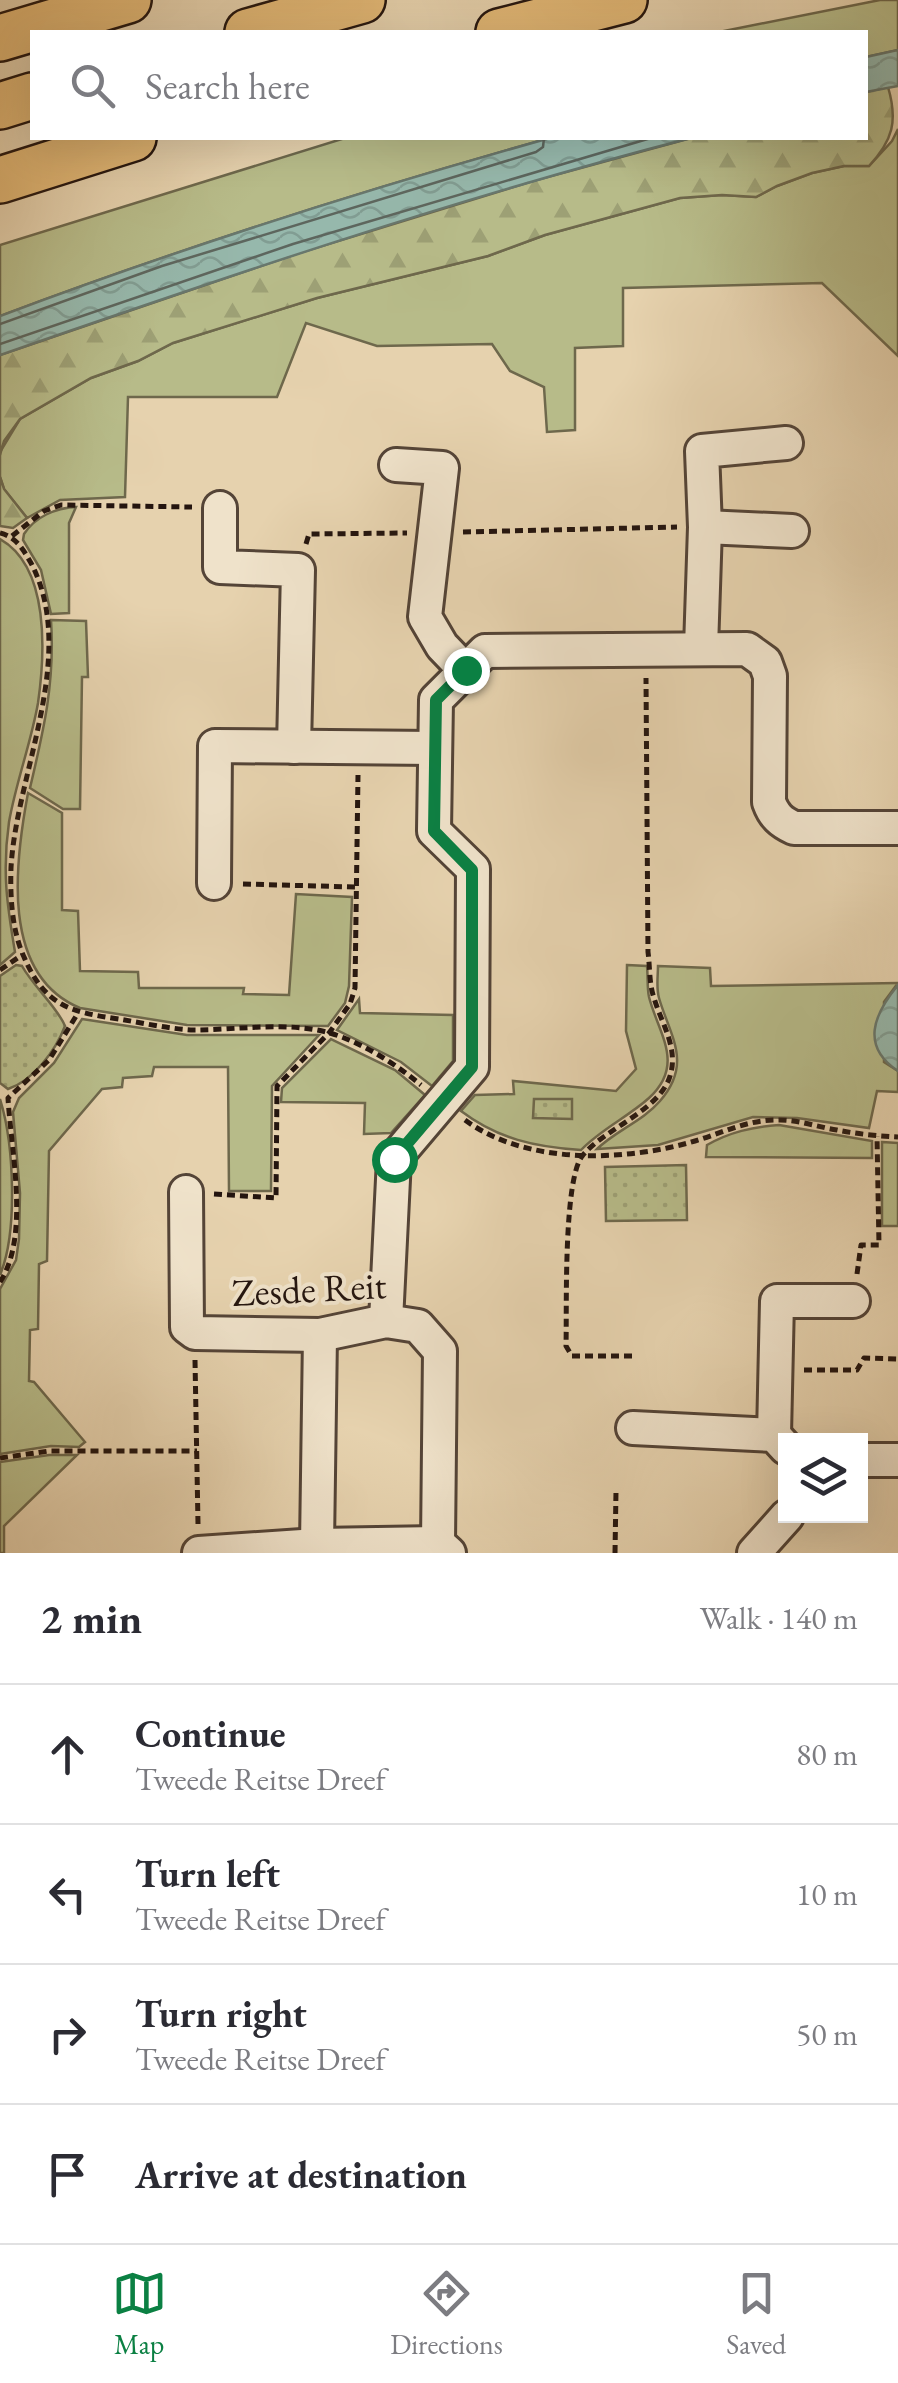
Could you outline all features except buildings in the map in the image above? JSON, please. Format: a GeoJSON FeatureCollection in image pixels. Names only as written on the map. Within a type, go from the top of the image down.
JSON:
{"type":"FeatureCollection","features":[{"type":"Feature","properties":{"kind":"highway"},"geometry":{"type":"LineString","coordinates":[[0,38],[128,0]]}},
{"type":"Feature","properties":{"kind":"highway"},"geometry":{"type":"LineString","coordinates":[[255,30],[362,0]]}},
{"type":"Feature","properties":{"kind":"highway"},"geometry":{"type":"LineString","coordinates":[[507,30],[624,0]]}},
{"type":"Feature","properties":{"kind":"highway"},"geometry":{"type":"LineString","coordinates":[[0,106],[30,97]]}},
{"type":"Feature","properties":{"kind":"highway"},"geometry":{"type":"LineString","coordinates":[[0,180],[128,140]]}},
{"type":"Feature","properties":{"kind":"street"},"geometry":{"type":"LineString","coordinates":[[701,648],[705,526],[702,451],[786,443]]}},
{"type":"Feature","properties":{"kind":"street"},"geometry":{"type":"LineString","coordinates":[[396,465],[442,468],[426,617],[442,646],[466,670]]}},
{"type":"Feature","properties":{"kind":"street"},"geometry":{"type":"LineString","coordinates":[[220,508],[220,567],[298,570],[294,747]]}},
{"type":"Feature","properties":{"kind":"street"},"geometry":{"type":"LineString","coordinates":[[705,526],[792,531]]}},
{"type":"Feature","properties":{"kind":"street"},"geometry":{"type":"LineString","coordinates":[[386,1321],[394,1159],[472,1067],[472,870],[434,831],[434,748],[436,700],[485,651],[747,649],[766,662],[770,676],[769,802],[773,813],[794,828],[898,828]]}},
{"type":"Feature","properties":{"kind":"street"},"geometry":{"type":"LineString","coordinates":[[214,883],[215,746],[434,748]]}},
{"type":"Feature","properties":{"kind":"street","name":"Zesde Reit"},"geometry":{"type":"LineString","coordinates":[[186,1192],[186,1327],[195,1333],[320,1335],[386,1321],[418,1326],[440,1351],[444,1548]]}},
{"type":"Feature","properties":{"kind":"street"},"geometry":{"type":"LineString","coordinates":[[780,1433],[777,1301],[854,1301]]}},
{"type":"Feature","properties":{"kind":"street"},"geometry":{"type":"LineString","coordinates":[[317,1545],[320,1335]]}},
{"type":"Feature","properties":{"kind":"street"},"geometry":{"type":"LineString","coordinates":[[633,1428],[778,1442]]}},
{"type":"Feature","properties":{"kind":"street"},"geometry":{"type":"LineString","coordinates":[[868,1460],[898,1460]]}},
{"type":"Feature","properties":{"kind":"street"},"geometry":{"type":"LineString","coordinates":[[754,1553],[782,1523]]}},
{"type":"Feature","properties":{"kind":"street"},"geometry":{"type":"LineString","coordinates":[[199,1552],[317,1545],[444,1548]]}},
{"type":"Feature","properties":{"kind":"path"},"geometry":{"type":"LineString","coordinates":[[12,536],[44,511],[62,505],[220,508]]}},
{"type":"Feature","properties":{"kind":"path"},"geometry":{"type":"LineString","coordinates":[[298,570],[309,534],[705,526]]}},
{"type":"Feature","properties":{"kind":"path"},"geometry":{"type":"LineString","coordinates":[[0,533],[12,536],[36,572],[48,664],[43,705],[16,824],[11,869],[13,917],[23,955],[52,999],[78,1013],[49,1060],[8,1098]]}},
{"type":"Feature","properties":{"kind":"path"},"geometry":{"type":"LineString","coordinates":[[632,1356],[572,1356],[566,1346],[568,1230],[577,1163],[598,1140],[654,1101],[668,1082],[673,1060],[667,1027],[653,996],[648,952],[645,649]]}},
{"type":"Feature","properties":{"kind":"path"},"geometry":{"type":"LineString","coordinates":[[186,1192],[276,1198],[277,1086],[312,1054],[350,1004],[354,988],[359,747]]}},
{"type":"Feature","properties":{"kind":"path"},"geometry":{"type":"LineString","coordinates":[[214,883],[355,887]]}},
{"type":"Feature","properties":{"kind":"path"},"geometry":{"type":"LineString","coordinates":[[0,970],[23,955]]}},
{"type":"Feature","properties":{"kind":"path"},"geometry":{"type":"LineString","coordinates":[[0,1090],[8,1098],[16,1193],[11,1259],[0,1282]]}},
{"type":"Feature","properties":{"kind":"path"},"geometry":{"type":"LineString","coordinates":[[854,1301],[861,1245],[879,1244],[877,1136]]}},
{"type":"Feature","properties":{"kind":"path"},"geometry":{"type":"LineString","coordinates":[[195,1333],[199,1552]]}},
{"type":"Feature","properties":{"kind":"path"},"geometry":{"type":"LineString","coordinates":[[776,1369],[857,1370],[864,1358],[898,1359]]}},
{"type":"Feature","properties":{"kind":"path"},"geometry":{"type":"LineString","coordinates":[[0,1458],[49,1451],[197,1451]]}},
{"type":"Feature","properties":{"kind":"path"},"geometry":{"type":"LineString","coordinates":[[616,1491],[616,1553]]}},
{"type":"Feature","properties":{"kind":"green space"},"geometry":{"type":"Polygon","coordinates":[[[880,0],[898,0],[898,50],[868,57],[868,30],[729,30],[880,0]]]}},
{"type":"Feature","properties":{"kind":"green space"},"geometry":{"type":"Polygon","coordinates":[[[888,87],[893,110],[888,139],[869,166],[844,166],[812,173],[756,197],[680,198],[545,235],[488,256],[317,298],[173,343],[91,378],[20,419],[4,441],[0,455],[0,355],[296,254],[533,181],[684,140],[868,140],[868,92],[888,87]]]}},
{"type":"Feature","properties":{"kind":"green space"},"geometry":{"type":"Polygon","coordinates":[[[898,129],[898,356],[822,283],[623,288],[623,346],[575,348],[575,430],[547,432],[544,387],[510,371],[492,344],[377,346],[306,323],[277,397],[128,397],[125,497],[60,500],[27,518],[4,489],[0,452],[20,419],[91,378],[173,343],[317,298],[488,256],[545,235],[680,198],[756,197],[812,173],[844,166],[869,166],[898,129]]]}},
{"type":"Feature","properties":{"kind":"green space"},"geometry":{"type":"Polygon","coordinates":[[[339,140],[543,140],[273,221],[0,316],[0,245],[339,140]]]}},
{"type":"Feature","properties":{"kind":"green space"},"geometry":{"type":"Polygon","coordinates":[[[0,477],[4,489],[27,518],[13,528],[0,526],[0,477]]]}},
{"type":"Feature","properties":{"kind":"green space"},"geometry":{"type":"Polygon","coordinates":[[[76,507],[69,523],[69,613],[51,614],[41,570],[23,540],[24,534],[46,514],[76,507]]]}},
{"type":"Feature","properties":{"kind":"green space"},"geometry":{"type":"Polygon","coordinates":[[[0,539],[16,552],[36,590],[42,661],[38,703],[7,840],[6,888],[15,952],[0,965],[0,539]]]}},
{"type":"Feature","properties":{"kind":"green space"},"geometry":{"type":"Polygon","coordinates":[[[51,620],[86,621],[88,677],[82,677],[80,809],[63,809],[30,788],[50,685],[51,620]]]}},
{"type":"Feature","properties":{"kind":"green space"},"geometry":{"type":"Polygon","coordinates":[[[28,793],[62,813],[62,910],[78,911],[80,971],[138,972],[139,988],[244,988],[243,994],[289,995],[296,894],[352,897],[345,1003],[328,1026],[187,1025],[80,1008],[54,992],[36,970],[19,914],[19,851],[28,793]]]}},
{"type":"Feature","properties":{"kind":"green space"},"geometry":{"type":"Polygon","coordinates":[[[16,965],[22,966],[65,1026],[42,1064],[8,1089],[0,1083],[0,976],[16,965]]]}},
{"type":"Feature","properties":{"kind":"green space"},"geometry":{"type":"Polygon","coordinates":[[[627,965],[647,966],[649,997],[666,1048],[666,1073],[649,1098],[581,1150],[518,1140],[461,1111],[475,1095],[514,1094],[513,1081],[616,1091],[636,1069],[626,1031],[627,965]]]}},
{"type":"Feature","properties":{"kind":"green space"},"geometry":{"type":"Polygon","coordinates":[[[658,966],[710,968],[711,986],[898,983],[884,1002],[884,1062],[898,1071],[898,1092],[877,1091],[869,1128],[797,1118],[753,1117],[658,1145],[597,1149],[653,1108],[675,1074],[676,1050],[658,994],[658,966]]]}},
{"type":"Feature","properties":{"kind":"green space"},"geometry":{"type":"Polygon","coordinates":[[[359,999],[360,1013],[453,1015],[453,1061],[432,1086],[401,1062],[337,1030],[359,999]]]}},
{"type":"Feature","properties":{"kind":"green space"},"geometry":{"type":"Polygon","coordinates":[[[82,1019],[187,1035],[319,1035],[272,1086],[271,1191],[229,1191],[228,1067],[154,1067],[152,1076],[123,1078],[122,1087],[102,1089],[49,1151],[47,1261],[39,1264],[38,1329],[30,1330],[29,1381],[34,1382],[85,1442],[79,1447],[51,1446],[0,1454],[0,1289],[16,1260],[19,1239],[20,1193],[13,1112],[19,1098],[54,1063],[82,1019]]]}},
{"type":"Feature","properties":{"kind":"green space"},"geometry":{"type":"Polygon","coordinates":[[[331,1039],[395,1070],[425,1095],[391,1133],[364,1134],[365,1103],[281,1102],[282,1088],[331,1039]]]}},
{"type":"Feature","properties":{"kind":"green space"},"geometry":{"type":"Polygon","coordinates":[[[0,1099],[8,1139],[12,1212],[0,1275],[0,1099]]]}},
{"type":"Feature","properties":{"kind":"green space"},"geometry":{"type":"Polygon","coordinates":[[[534,1099],[572,1099],[572,1119],[533,1118],[534,1099]]]}},
{"type":"Feature","properties":{"kind":"green space"},"geometry":{"type":"Polygon","coordinates":[[[779,1125],[872,1141],[872,1158],[706,1157],[707,1145],[724,1137],[779,1125]]]}},
{"type":"Feature","properties":{"kind":"green space"},"geometry":{"type":"Polygon","coordinates":[[[882,1142],[898,1143],[898,1226],[882,1226],[882,1142]]]}},
{"type":"Feature","properties":{"kind":"green space"},"geometry":{"type":"Polygon","coordinates":[[[686,1165],[687,1220],[606,1221],[605,1167],[686,1165]]]}},
{"type":"Feature","properties":{"kind":"green space"},"geometry":{"type":"Polygon","coordinates":[[[77,1455],[4,1526],[4,1553],[0,1553],[0,1462],[77,1455]]]}},
{"type":"Feature","properties":{"kind":"water"},"geometry":{"type":"Polygon","coordinates":[[[898,50],[898,86],[868,92],[868,57],[898,50]]]}},
{"type":"Feature","properties":{"kind":"water"},"geometry":{"type":"Polygon","coordinates":[[[543,140],[683,140],[430,212],[0,355],[0,316],[273,221],[543,140]]]}},
{"type":"Feature","properties":{"kind":"water"},"geometry":{"type":"Polygon","coordinates":[[[898,985],[898,1071],[879,1051],[875,1030],[877,1018],[898,985]]]}},
{"type":"Feature","properties":{"kind":"route"},"geometry":{"type":"LineString","coordinates":[[394,1159],[472,1067],[472,870],[434,831],[436,700],[466,670]]}}]}
